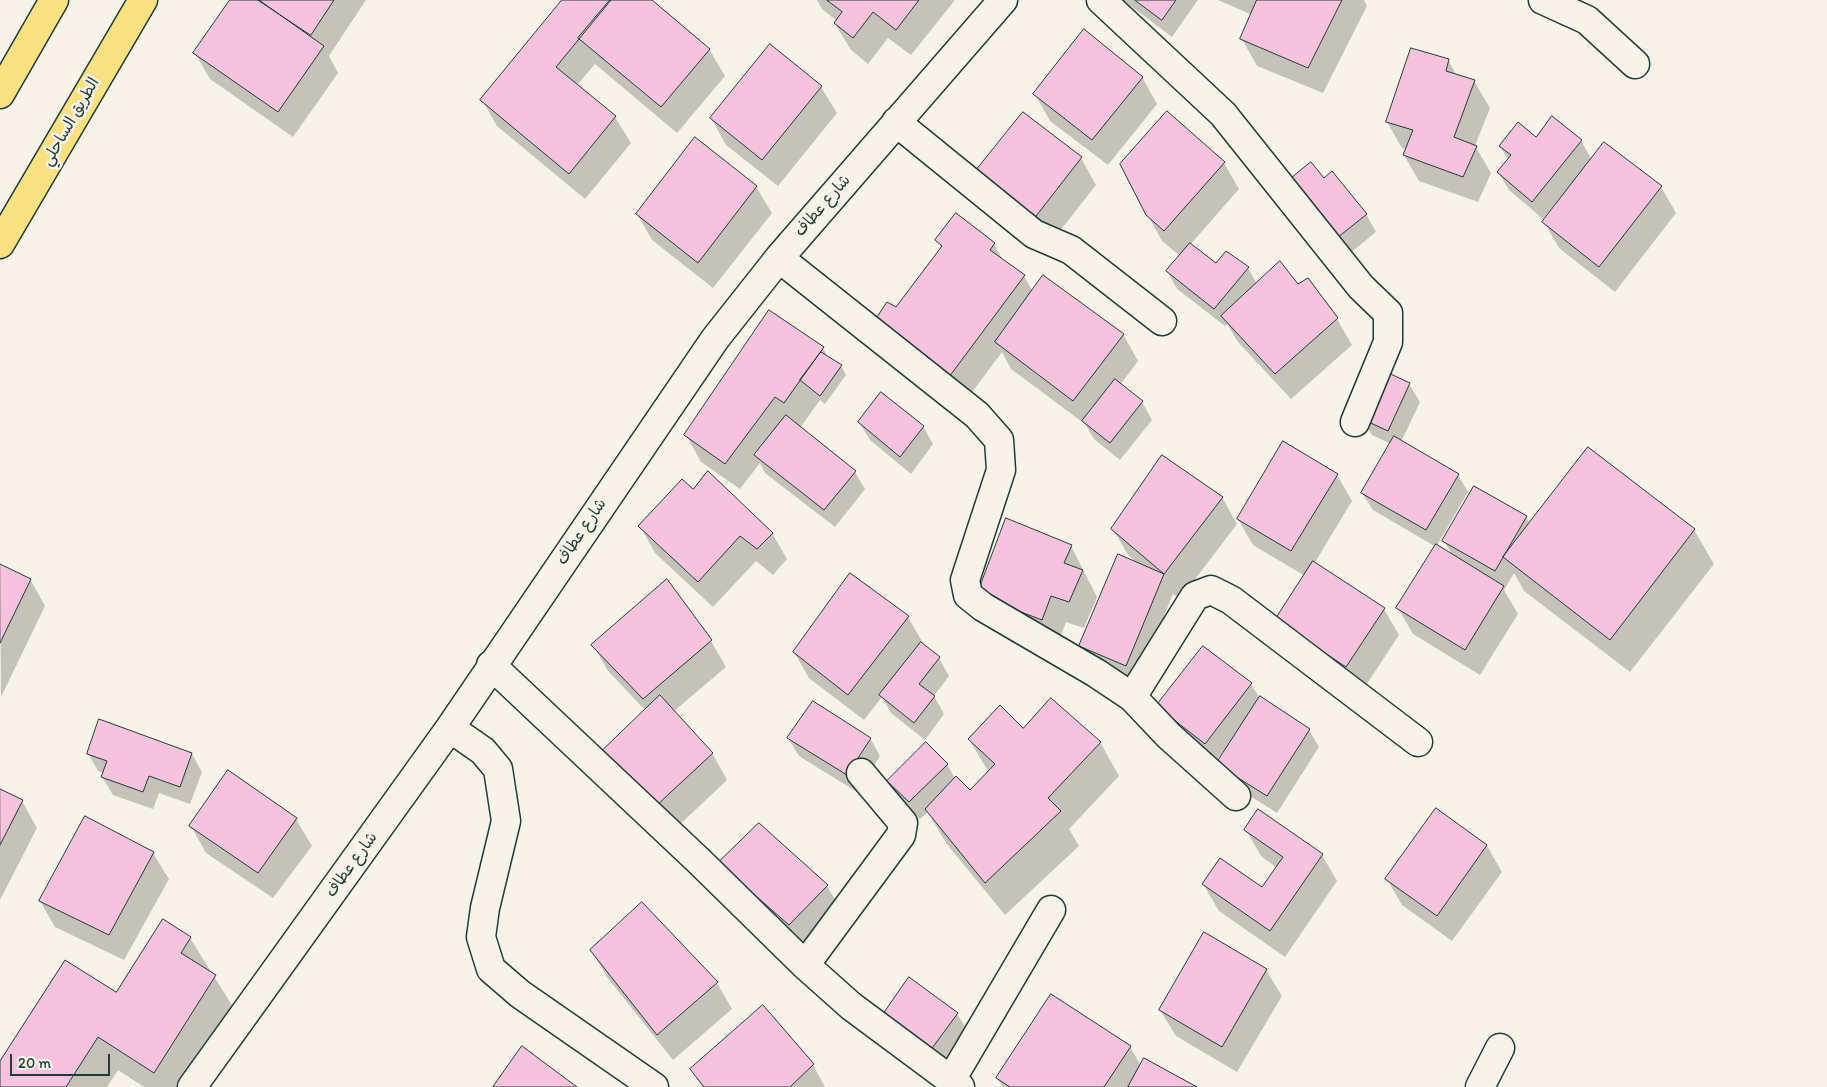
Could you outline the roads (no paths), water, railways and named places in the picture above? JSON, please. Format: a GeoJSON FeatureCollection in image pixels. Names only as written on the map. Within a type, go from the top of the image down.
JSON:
{"type":"FeatureCollection","features":[{"type":"Feature","properties":{"kind":"highway"},"geometry":{"type":"LineString","coordinates":[[0,94],[54,0]]}},
{"type":"Feature","properties":{"kind":"highway","name":"الطريق الساحلي"},"geometry":{"type":"LineString","coordinates":[[0,244],[143,0]]}},
{"type":"Feature","properties":{"kind":"street","name":"شارع عطاف"},"geometry":{"type":"LineString","coordinates":[[192,1087],[450,728],[716,339],[778,258],[1003,0]]}},
{"type":"Feature","properties":{"kind":"street"},"geometry":{"type":"LineString","coordinates":[[1101,0],[1223,114],[1361,287],[1388,313],[1388,342],[1355,422]]}},
{"type":"Feature","properties":{"kind":"street"},"geometry":{"type":"LineString","coordinates":[[1543,0],[1587,20],[1635,64]]}},
{"type":"Feature","properties":{"kind":"street"},"geometry":{"type":"LineString","coordinates":[[896,122],[1034,234],[1072,250],[1162,321]]}},
{"type":"Feature","properties":{"kind":"street"},"geometry":{"type":"LineString","coordinates":[[778,258],[977,415],[999,440],[1001,470],[965,580],[968,595],[983,607],[1096,673],[1132,697],[1169,736],[1236,796]]}},
{"type":"Feature","properties":{"kind":"street"},"geometry":{"type":"LineString","coordinates":[[1132,697],[1195,596],[1211,590],[1231,600],[1418,742]]}},
{"type":"Feature","properties":{"kind":"street"},"geometry":{"type":"LineString","coordinates":[[491,666],[699,861],[805,965],[851,1006],[955,1084],[1051,910]]}},
{"type":"Feature","properties":{"kind":"street"},"geometry":{"type":"LineString","coordinates":[[450,728],[483,751],[498,769],[506,821],[485,908],[481,937],[491,969],[520,994],[654,1087]]}},
{"type":"Feature","properties":{"kind":"street"},"geometry":{"type":"LineString","coordinates":[[805,965],[901,835],[903,823],[861,772]]}},
{"type":"Feature","properties":{"kind":"street"},"geometry":{"type":"LineString","coordinates":[[1480,1087],[1500,1048]]}}]}
